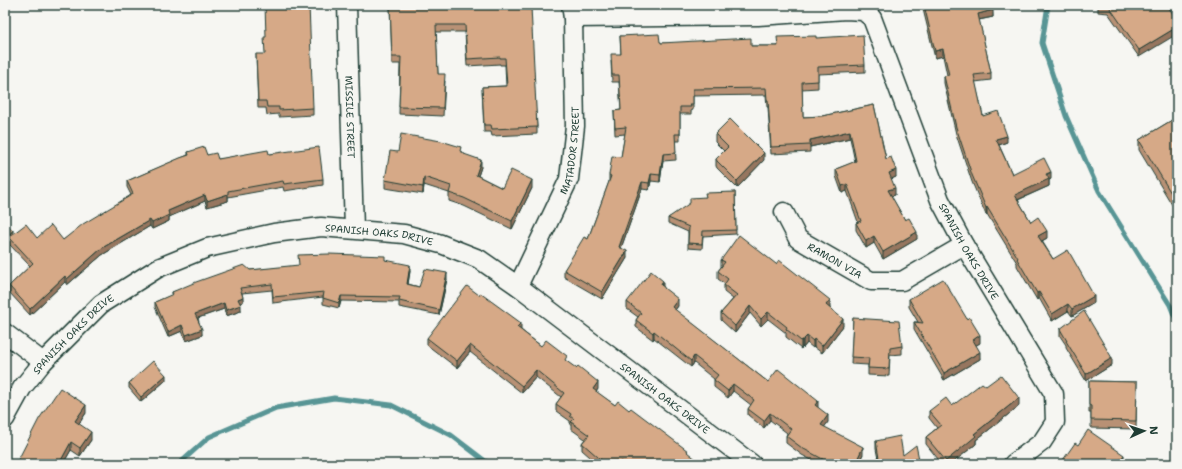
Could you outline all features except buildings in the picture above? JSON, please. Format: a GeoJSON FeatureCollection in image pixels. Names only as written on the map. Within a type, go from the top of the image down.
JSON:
{"type":"FeatureCollection","features":[{"type":"Feature","properties":{"kind":"street","name":"MISSILE STREET"},"geometry":{"type":"LineString","coordinates":[[347,5],[354,229]]}},
{"type":"Feature","properties":{"kind":"street","name":"SPANISH OAKS DRIVE"},"geometry":{"type":"LineString","coordinates":[[572,12],[758,16],[846,10],[863,11],[872,18],[940,200],[964,245],[1054,394],[1055,422],[1042,442],[1013,464]]}},
{"type":"Feature","properties":{"kind":"street","name":"MATADOR STREET"},"geometry":{"type":"LineString","coordinates":[[518,286],[569,180],[575,126],[572,12]]}},
{"type":"Feature","properties":{"kind":"street","name":"RAMON VIA"},"geometry":{"type":"LineString","coordinates":[[784,212],[798,239],[871,281],[902,281],[964,245]]}},
{"type":"Feature","properties":{"kind":"street","name":"SPANISH OAKS DRIVE"},"geometry":{"type":"LineString","coordinates":[[5,419],[22,388],[43,362],[101,304],[158,268],[207,248],[274,233],[321,227],[404,234],[441,244],[479,259],[518,286],[752,464]]}},
{"type":"Feature","properties":{"kind":"street"},"geometry":{"type":"LineString","coordinates":[[5,333],[43,362]]}},
{"type":"Feature","properties":{"kind":"waterway"},"geometry":{"type":"LineString","coordinates":[[1048,5],[1042,43],[1066,116],[1099,191],[1170,305],[1177,322]]}},
{"type":"Feature","properties":{"kind":"waterway"},"geometry":{"type":"LineString","coordinates":[[179,464],[209,437],[276,408],[334,398],[391,405],[451,435],[489,464]]}}]}
